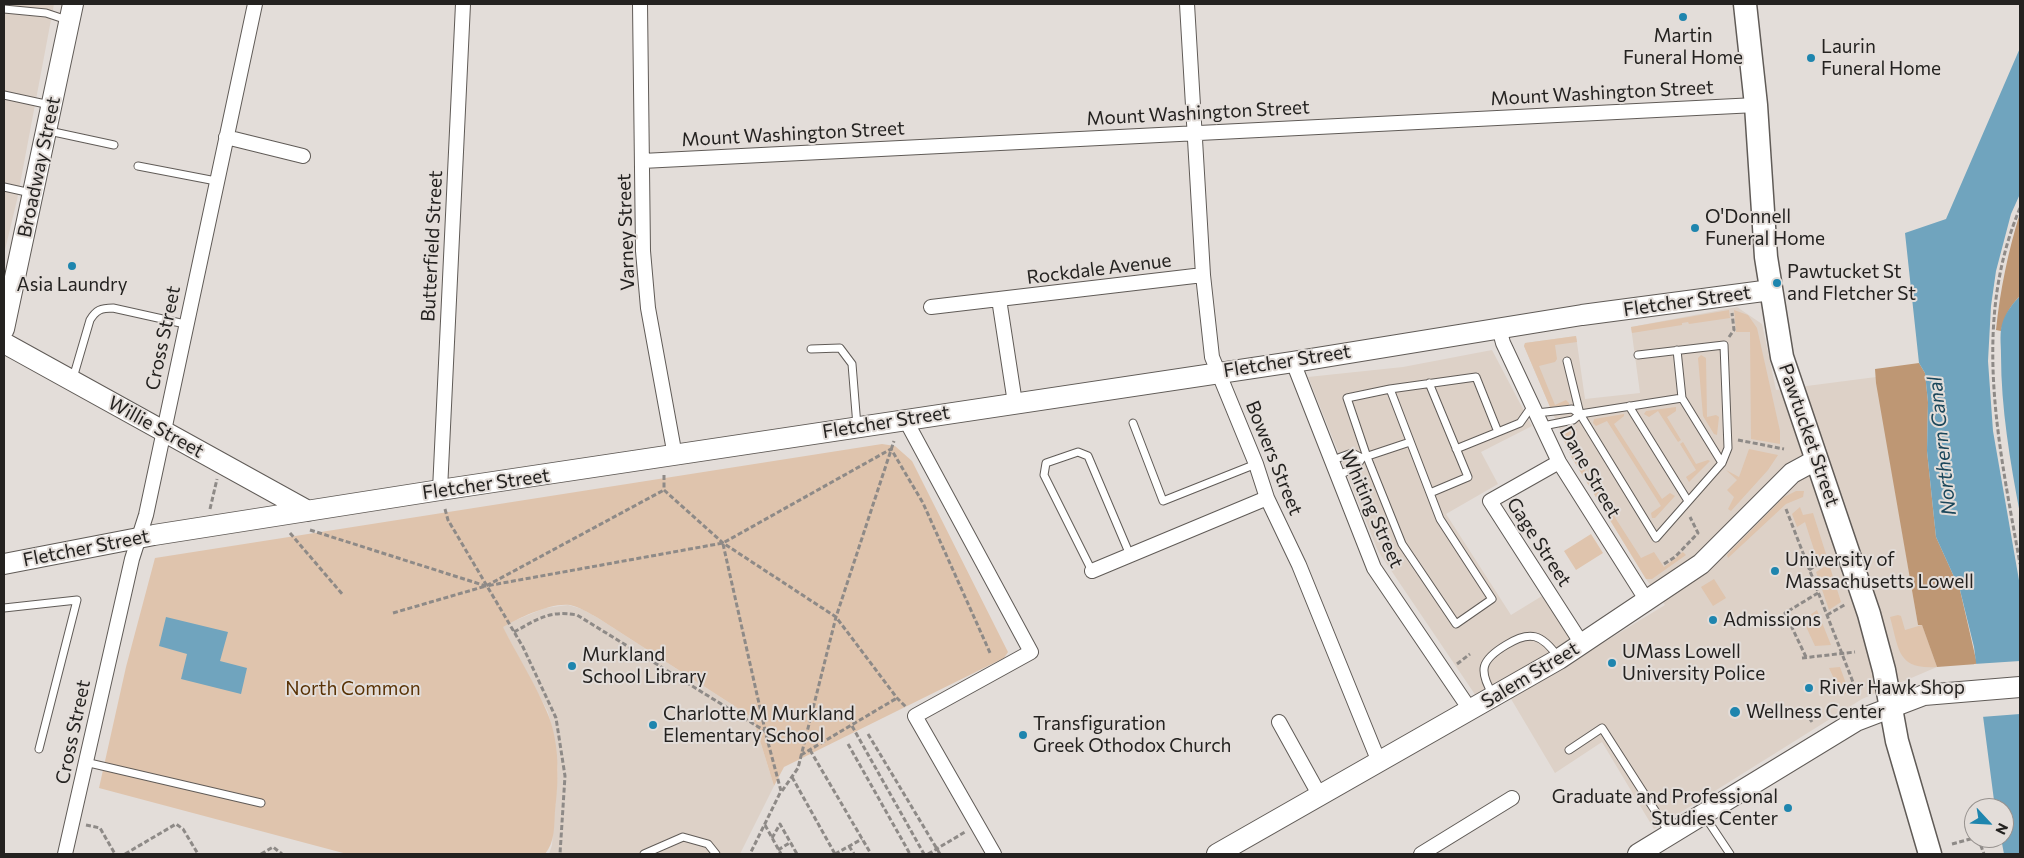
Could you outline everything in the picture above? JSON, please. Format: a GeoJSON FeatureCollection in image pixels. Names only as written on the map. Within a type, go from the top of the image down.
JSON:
{"type":"FeatureCollection","features":[{"type":"Feature","properties":{"kind":"main road","name":"Pawtucket Street"},"geometry":{"type":"LineString","coordinates":[[1745,4],[1756,105],[1760,183],[1771,290],[1782,357],[1868,614],[1884,670],[1898,747],[1930,854]]}},
{"type":"Feature","properties":{"kind":"main road","name":"Broadway Street"},"geometry":{"type":"LineString","coordinates":[[4,329],[71,12]]}},
{"type":"Feature","properties":{"kind":"main road","name":"Fletcher Street"},"geometry":{"type":"LineString","coordinates":[[4,564],[138,538],[309,521],[857,426],[1293,362],[1582,315],[1771,290]]}},
{"type":"Feature","properties":{"kind":"main road","name":"Willie Street"},"geometry":{"type":"LineString","coordinates":[[4,343],[162,430],[309,521]]}},
{"type":"Feature","properties":{"kind":"main road","name":"Salem Street"},"geometry":{"type":"LineString","coordinates":[[1217,854],[1559,660],[1709,557],[1792,473],[1816,460]]}},
{"type":"Feature","properties":{"kind":"main road"},"geometry":{"type":"LineString","coordinates":[[1638,854],[1840,729],[1891,707],[1935,694],[2020,687]]}},
{"type":"Feature","properties":{"kind":"street","name":"Cross Street"},"geometry":{"type":"LineString","coordinates":[[64,854],[78,802],[84,762],[138,538],[146,514],[162,430],[255,4]]}},
{"type":"Feature","properties":{"kind":"street","name":"Butterfield Street"},"geometry":{"type":"LineString","coordinates":[[442,499],[463,4]]}},
{"type":"Feature","properties":{"kind":"street","name":"Varney Street"},"geometry":{"type":"LineString","coordinates":[[640,4],[643,251],[648,308],[676,456]]}},
{"type":"Feature","properties":{"kind":"street","name":"Bowers Street"},"geometry":{"type":"LineString","coordinates":[[1187,4],[1203,275],[1212,357],[1256,464],[1267,498],[1299,566],[1379,762]]}},
{"type":"Feature","properties":{"kind":"street","name":"Mount Washington Street"},"geometry":{"type":"LineString","coordinates":[[642,161],[1756,105]]}},
{"type":"Feature","properties":{"kind":"street"},"geometry":{"type":"LineString","coordinates":[[226,137],[303,156]]}},
{"type":"Feature","properties":{"kind":"street","name":"Rockdale Avenue"},"geometry":{"type":"LineString","coordinates":[[931,307],[1203,275]]}},
{"type":"Feature","properties":{"kind":"street"},"geometry":{"type":"LineString","coordinates":[[999,299],[1015,403]]}},
{"type":"Feature","properties":{"kind":"street","name":"Dane Street"},"geometry":{"type":"LineString","coordinates":[[1499,328],[1503,344],[1559,462],[1647,601]]}},
{"type":"Feature","properties":{"kind":"street","name":"Whiting Street"},"geometry":{"type":"LineString","coordinates":[[1293,362],[1330,461],[1374,568],[1471,711]]}},
{"type":"Feature","properties":{"kind":"street"},"geometry":{"type":"LineString","coordinates":[[905,419],[1031,652],[915,716],[976,826],[994,854]]}},
{"type":"Feature","properties":{"kind":"street","name":"Gage Street"},"geometry":{"type":"LineString","coordinates":[[1559,462],[1490,501],[1582,644]]}},
{"type":"Feature","properties":{"kind":"street"},"geometry":{"type":"LineString","coordinates":[[1092,571],[1267,498]]}},
{"type":"Feature","properties":{"kind":"street"},"geometry":{"type":"LineString","coordinates":[[1279,722],[1320,796]]}},
{"type":"Feature","properties":{"kind":"street"},"geometry":{"type":"LineString","coordinates":[[1421,854],[1512,798]]}},
{"type":"Feature","properties":{"kind":"lane"},"geometry":{"type":"LineString","coordinates":[[4,9],[46,13],[71,12]]}},
{"type":"Feature","properties":{"kind":"lane"},"geometry":{"type":"LineString","coordinates":[[4,95],[52,105]]}},
{"type":"Feature","properties":{"kind":"lane"},"geometry":{"type":"LineString","coordinates":[[47,130],[114,144]]}},
{"type":"Feature","properties":{"kind":"lane"},"geometry":{"type":"LineString","coordinates":[[138,166],[216,181]]}},
{"type":"Feature","properties":{"kind":"lane"},"geometry":{"type":"LineString","coordinates":[[4,186],[34,194]]}},
{"type":"Feature","properties":{"kind":"lane"},"geometry":{"type":"LineString","coordinates":[[72,380],[90,320],[95,312],[103,308],[113,308],[185,324]]}},
{"type":"Feature","properties":{"kind":"lane"},"geometry":{"type":"LineString","coordinates":[[1567,361],[1580,414],[1656,538],[1722,463],[1728,448],[1724,345],[1638,355]]}},
{"type":"Feature","properties":{"kind":"lane"},"geometry":{"type":"LineString","coordinates":[[811,349],[840,348],[852,364],[857,426]]}},
{"type":"Feature","properties":{"kind":"lane"},"geometry":{"type":"LineString","coordinates":[[1677,350],[1682,398],[1722,463]]}},
{"type":"Feature","properties":{"kind":"lane"},"geometry":{"type":"LineString","coordinates":[[1390,389],[1440,519],[1492,599],[1456,624],[1402,544],[1364,458],[1347,398],[1390,389],[1476,377],[1498,432]]}},
{"type":"Feature","properties":{"kind":"lane"},"geometry":{"type":"LineString","coordinates":[[1429,384],[1468,477],[1430,493]]}},
{"type":"Feature","properties":{"kind":"lane"},"geometry":{"type":"LineString","coordinates":[[1543,426],[1573,420],[1580,414],[1682,398]]}},
{"type":"Feature","properties":{"kind":"lane"},"geometry":{"type":"LineString","coordinates":[[1629,406],[1688,501]]}},
{"type":"Feature","properties":{"kind":"lane"},"geometry":{"type":"LineString","coordinates":[[1456,449],[1512,428],[1535,409],[1572,409],[1580,414]]}},
{"type":"Feature","properties":{"kind":"lane"},"geometry":{"type":"LineString","coordinates":[[1133,423],[1163,502],[1256,464]]}},
{"type":"Feature","properties":{"kind":"lane"},"geometry":{"type":"LineString","coordinates":[[1336,476],[1356,467],[1364,458],[1410,442]]}},
{"type":"Feature","properties":{"kind":"lane"},"geometry":{"type":"LineString","coordinates":[[1092,571],[1044,475],[1046,463],[1078,452],[1088,456],[1130,555]]}},
{"type":"Feature","properties":{"kind":"lane"},"geometry":{"type":"LineString","coordinates":[[1330,461],[1352,453],[1364,458]]}},
{"type":"Feature","properties":{"kind":"lane"},"geometry":{"type":"LineString","coordinates":[[4,608],[77,600],[39,749]]}},
{"type":"Feature","properties":{"kind":"lane"},"geometry":{"type":"LineString","coordinates":[[1495,697],[1484,679],[1484,666],[1492,654],[1520,636],[1531,635],[1541,639],[1550,646],[1559,660]]}},
{"type":"Feature","properties":{"kind":"lane"},"geometry":{"type":"LineString","coordinates":[[1569,750],[1602,728],[1670,834]]}},
{"type":"Feature","properties":{"kind":"lane"},"geometry":{"type":"LineString","coordinates":[[84,762],[261,803]]}},
{"type":"Feature","properties":{"kind":"lane"},"geometry":{"type":"LineString","coordinates":[[1702,814],[1730,854]]}},
{"type":"Feature","properties":{"kind":"lane"},"geometry":{"type":"LineString","coordinates":[[644,854],[683,837],[708,844],[716,854]]}},
{"type":"Feature","properties":{"kind":"path"},"geometry":{"type":"LineString","coordinates":[[2020,208],[2007,247],[1997,298],[1992,357],[1994,411],[2020,564]]}},
{"type":"Feature","properties":{"kind":"path"},"geometry":{"type":"LineString","coordinates":[[1724,345],[1734,330],[1732,307]]}},
{"type":"Feature","properties":{"kind":"path"},"geometry":{"type":"LineString","coordinates":[[1727,439],[1784,449]]}},
{"type":"Feature","properties":{"kind":"path"},"geometry":{"type":"LineString","coordinates":[[750,854],[781,791],[798,768],[836,617],[894,441]]}},
{"type":"Feature","properties":{"kind":"path"},"geometry":{"type":"LineString","coordinates":[[393,613],[486,586],[723,543],[891,449]]}},
{"type":"Feature","properties":{"kind":"path"},"geometry":{"type":"LineString","coordinates":[[891,449],[923,503],[991,655]]}},
{"type":"Feature","properties":{"kind":"path"},"geometry":{"type":"LineString","coordinates":[[664,475],[664,490],[723,543],[836,617],[897,698],[915,716]]}},
{"type":"Feature","properties":{"kind":"path"},"geometry":{"type":"LineString","coordinates":[[210,514],[217,478]]}},
{"type":"Feature","properties":{"kind":"path"},"geometry":{"type":"LineString","coordinates":[[309,521],[486,586],[664,490]]}},
{"type":"Feature","properties":{"kind":"path"},"geometry":{"type":"LineString","coordinates":[[442,499],[448,520],[514,632],[556,718],[565,776],[560,854]]}},
{"type":"Feature","properties":{"kind":"path"},"geometry":{"type":"LineString","coordinates":[[1786,509],[1856,690]]}},
{"type":"Feature","properties":{"kind":"path"},"geometry":{"type":"LineString","coordinates":[[1664,564],[1675,557],[1698,533],[1687,512]]}},
{"type":"Feature","properties":{"kind":"path"},"geometry":{"type":"LineString","coordinates":[[290,533],[343,596]]}},
{"type":"Feature","properties":{"kind":"path"},"geometry":{"type":"LineString","coordinates":[[723,543],[765,730],[781,791]]}},
{"type":"Feature","properties":{"kind":"path"},"geometry":{"type":"LineString","coordinates":[[1809,570],[1832,556]]}},
{"type":"Feature","properties":{"kind":"path"},"geometry":{"type":"LineString","coordinates":[[1818,593],[1785,613],[1804,658],[1856,652]]}},
{"type":"Feature","properties":{"kind":"path"},"geometry":{"type":"LineString","coordinates":[[1826,615],[1846,604]]}},
{"type":"Feature","properties":{"kind":"path"},"geometry":{"type":"LineString","coordinates":[[514,632],[543,616],[560,612],[577,615],[765,730]]}},
{"type":"Feature","properties":{"kind":"path"},"geometry":{"type":"LineString","coordinates":[[1452,668],[1470,654]]}},
{"type":"Feature","properties":{"kind":"path"},"geometry":{"type":"LineString","coordinates":[[802,755],[897,698]]}},
{"type":"Feature","properties":{"kind":"path"},"geometry":{"type":"LineString","coordinates":[[1806,713],[1812,722]]}},
{"type":"Feature","properties":{"kind":"path"},"geometry":{"type":"LineString","coordinates":[[852,726],[924,854]]}},
{"type":"Feature","properties":{"kind":"path"},"geometry":{"type":"LineString","coordinates":[[868,734],[940,854]]}},
{"type":"Feature","properties":{"kind":"path"},"geometry":{"type":"LineString","coordinates":[[848,744],[910,854]]}},
{"type":"Feature","properties":{"kind":"path"},"geometry":{"type":"LineString","coordinates":[[810,750],[871,854]]}},
{"type":"Feature","properties":{"kind":"path"},"geometry":{"type":"LineString","coordinates":[[792,777],[835,854],[862,839]]}},
{"type":"Feature","properties":{"kind":"path"},"geometry":{"type":"LineString","coordinates":[[125,854],[176,824],[184,829],[198,854]]}},
{"type":"Feature","properties":{"kind":"path"},"geometry":{"type":"LineString","coordinates":[[772,838],[780,824],[797,854]]}},
{"type":"Feature","properties":{"kind":"path"},"geometry":{"type":"LineString","coordinates":[[85,825],[100,828],[115,854]]}},
{"type":"Feature","properties":{"kind":"path"},"geometry":{"type":"LineString","coordinates":[[765,825],[781,854]]}},
{"type":"Feature","properties":{"kind":"path"},"geometry":{"type":"LineString","coordinates":[[928,854],[976,826]]}},
{"type":"Feature","properties":{"kind":"path"},"geometry":{"type":"LineString","coordinates":[[1952,844],[1964,841]]}},
{"type":"Feature","properties":{"kind":"path"},"geometry":{"type":"LineString","coordinates":[[778,850],[791,842]]}},
{"type":"Feature","properties":{"kind":"path"},"geometry":{"type":"LineString","coordinates":[[849,846],[854,854]]}},
{"type":"Feature","properties":{"kind":"path"},"geometry":{"type":"LineString","coordinates":[[261,854],[273,847],[282,854]]}},
{"type":"Feature","properties":{"kind":"shaded area"},"geometry":{"type":"Polygon","coordinates":[[[4,4],[54,4],[17,200],[4,254],[4,4]]]}},
{"type":"Feature","properties":{"kind":"shaded area"},"geometry":{"type":"Polygon","coordinates":[[[2020,213],[2020,296],[2008,312],[2001,331],[1996,330],[2002,286],[2020,213]]]}},
{"type":"Feature","properties":{"kind":"shaded area","name":"University of Massachusetts Lowell"},"geometry":{"type":"Polygon","coordinates":[[[1737,307],[1762,324],[1776,390],[1876,377],[1918,625],[1922,625],[1937,667],[1862,699],[1654,829],[1602,742],[1555,773],[1501,682],[1476,696],[1378,551],[1308,377],[1403,367],[1492,350],[1532,426],[1481,452],[1498,484],[1446,514],[1511,615],[1542,596],[1583,655],[1665,605],[1646,579],[1572,458],[1524,346],[1525,343],[1576,336],[1585,399],[1640,393],[1631,327],[1737,307]]]}},
{"type":"Feature","properties":{"kind":"shaded area"},"geometry":{"type":"Polygon","coordinates":[[[1919,363],[1925,373],[1928,402],[1927,451],[1936,537],[1960,590],[1977,664],[1937,667],[1922,625],[1918,625],[1875,369],[1919,363]]]}},
{"type":"Feature","properties":{"kind":"shaded area","name":"Charlotte M Murkland Elementary School"},"geometry":{"type":"Polygon","coordinates":[[[568,605],[582,609],[598,618],[753,718],[774,786],[740,854],[549,854],[552,845],[558,770],[553,733],[548,712],[502,626],[545,608],[568,605]]]}},
{"type":"Feature","properties":{"kind":"green space"},"geometry":{"type":"Polygon","coordinates":[[[1729,310],[1730,318],[1689,324],[1688,322],[1682,323],[1682,325],[1632,333],[1631,327],[1729,310]]]}},
{"type":"Feature","properties":{"kind":"green space"},"geometry":{"type":"Polygon","coordinates":[[[1734,310],[1748,315],[1757,328],[1780,431],[1780,444],[1751,439],[1750,332],[1736,332],[1734,310]]]}},
{"type":"Feature","properties":{"kind":"green space"},"geometry":{"type":"Polygon","coordinates":[[[1576,336],[1577,342],[1555,345],[1557,359],[1555,362],[1539,366],[1555,405],[1566,400],[1569,403],[1569,405],[1550,407],[1524,346],[1525,343],[1576,336]]]}},
{"type":"Feature","properties":{"kind":"green space"},"geometry":{"type":"Polygon","coordinates":[[[1701,355],[1706,358],[1707,417],[1716,415],[1719,417],[1717,435],[1714,434],[1703,416],[1698,358],[1701,355]]]}},
{"type":"Feature","properties":{"kind":"green space"},"geometry":{"type":"Polygon","coordinates":[[[1676,407],[1676,411],[1667,417],[1681,440],[1678,442],[1658,411],[1649,417],[1644,414],[1646,411],[1676,407]]]}},
{"type":"Feature","properties":{"kind":"green space"},"geometry":{"type":"Polygon","coordinates":[[[1624,414],[1614,424],[1662,499],[1670,493],[1675,496],[1655,518],[1652,518],[1651,513],[1661,506],[1607,421],[1596,426],[1593,423],[1594,419],[1624,414]]]}},
{"type":"Feature","properties":{"kind":"green space"},"geometry":{"type":"Polygon","coordinates":[[[1577,429],[1576,434],[1566,441],[1641,558],[1654,552],[1664,567],[1683,552],[1686,555],[1652,579],[1646,579],[1572,458],[1560,432],[1577,429]]]}},
{"type":"Feature","properties":{"kind":"green space"},"geometry":{"type":"Polygon","coordinates":[[[1683,442],[1696,464],[1710,461],[1689,482],[1686,477],[1696,470],[1680,444],[1683,442]]]}},
{"type":"Feature","properties":{"kind":"green space","name":"North Common"},"geometry":{"type":"Polygon","coordinates":[[[882,444],[895,446],[912,461],[1008,652],[1004,658],[784,767],[774,786],[753,718],[598,618],[577,607],[563,605],[545,608],[517,619],[503,627],[542,701],[554,736],[558,774],[554,828],[551,844],[545,854],[347,854],[99,788],[126,667],[155,558],[882,444]]]}},
{"type":"Feature","properties":{"kind":"green space"},"geometry":{"type":"Polygon","coordinates":[[[1749,449],[1778,455],[1768,470],[1731,511],[1728,509],[1734,497],[1727,490],[1737,480],[1726,470],[1739,477],[1749,449]]]}},
{"type":"Feature","properties":{"kind":"green space"},"geometry":{"type":"Polygon","coordinates":[[[1796,491],[1804,491],[1803,497],[1786,504],[1728,558],[1727,555],[1784,497],[1796,491]]]}},
{"type":"Feature","properties":{"kind":"green space"},"geometry":{"type":"Polygon","coordinates":[[[1800,507],[1803,515],[1813,513],[1826,554],[1817,559],[1805,522],[1797,527],[1792,514],[1800,507]]]}},
{"type":"Feature","properties":{"kind":"green space"},"geometry":{"type":"Polygon","coordinates":[[[1591,534],[1603,553],[1576,570],[1564,551],[1591,534]]]}},
{"type":"Feature","properties":{"kind":"green space"},"geometry":{"type":"Polygon","coordinates":[[[1829,564],[1841,602],[1829,610],[1816,572],[1829,564]]]}},
{"type":"Feature","properties":{"kind":"green space"},"geometry":{"type":"Polygon","coordinates":[[[1714,579],[1726,598],[1713,606],[1701,587],[1714,579]]]}},
{"type":"Feature","properties":{"kind":"green space"},"geometry":{"type":"Polygon","coordinates":[[[1817,610],[1831,645],[1815,646],[1803,620],[1817,610]]]}},
{"type":"Feature","properties":{"kind":"green space"},"geometry":{"type":"Polygon","coordinates":[[[1901,616],[1905,630],[1922,625],[1937,667],[1914,665],[1902,655],[1898,648],[1890,617],[1901,616]]]}},
{"type":"Feature","properties":{"kind":"green space"},"geometry":{"type":"Polygon","coordinates":[[[1840,667],[1849,692],[1842,696],[1829,668],[1840,667]]]}},
{"type":"Feature","properties":{"kind":"water","name":"Northern Canal"},"geometry":{"type":"Polygon","coordinates":[[[2020,48],[2020,194],[2011,214],[1996,271],[1991,306],[1988,361],[1993,431],[2020,586],[2020,854],[2004,854],[2003,848],[2014,848],[2014,798],[1994,798],[1974,647],[1960,590],[1936,537],[1927,451],[1928,402],[1925,373],[1919,363],[1905,233],[1946,219],[2020,48]]]}},
{"type":"Feature","properties":{"kind":"water"},"geometry":{"type":"Polygon","coordinates":[[[2020,296],[2020,514],[2004,415],[2000,338],[2005,317],[2010,307],[2020,296]]]}},
{"type":"Feature","properties":{"kind":"water"},"geometry":{"type":"Polygon","coordinates":[[[166,617],[228,632],[220,661],[247,668],[241,694],[181,679],[187,654],[159,646],[166,617]]]}},
{"type":"Feature","properties":{"kind":"pier"},"geometry":{"type":"Polygon","coordinates":[[[2020,661],[2020,714],[1981,717],[1974,664],[2020,661]]]}},
{"type":"Feature","properties":{"kind":"place","name":"Martin Funeral Home"},"geometry":{"type":"Point","coordinates":[1683,17]}},
{"type":"Feature","properties":{"kind":"place","name":"Laurin Funeral Home"},"geometry":{"type":"Point","coordinates":[1811,58]}},
{"type":"Feature","properties":{"kind":"place","name":"O'Donnell Funeral Home"},"geometry":{"type":"Point","coordinates":[1695,228]}},
{"type":"Feature","properties":{"kind":"place","name":"Asia Laundry"},"geometry":{"type":"Point","coordinates":[72,266]}},
{"type":"Feature","properties":{"kind":"place","name":"Pawtucket St and Fletcher St"},"geometry":{"type":"Point","coordinates":[1777,283]}},
{"type":"Feature","properties":{"kind":"place","name":"University of Massachusetts Lowell"},"geometry":{"type":"Point","coordinates":[1775,571]}},
{"type":"Feature","properties":{"kind":"place","name":"Admissions"},"geometry":{"type":"Point","coordinates":[1713,620]}},
{"type":"Feature","properties":{"kind":"place","name":"UMass Lowell University Police"},"geometry":{"type":"Point","coordinates":[1612,663]}},
{"type":"Feature","properties":{"kind":"place","name":"Murkland School Library"},"geometry":{"type":"Point","coordinates":[572,666]}},
{"type":"Feature","properties":{"kind":"place","name":"River Hawk Shop"},"geometry":{"type":"Point","coordinates":[1809,688]}},
{"type":"Feature","properties":{"kind":"place","name":"Wellness Center"},"geometry":{"type":"Point","coordinates":[1735,712]}},
{"type":"Feature","properties":{"kind":"place","name":"Charlotte M Murkland Elementary School"},"geometry":{"type":"Point","coordinates":[653,725]}},
{"type":"Feature","properties":{"kind":"place","name":"Transfiguration Greek Othodox Church"},"geometry":{"type":"Point","coordinates":[1023,735]}},
{"type":"Feature","properties":{"kind":"place","name":"Graduate and Professional Studies Center"},"geometry":{"type":"Point","coordinates":[1788,808]}}]}
